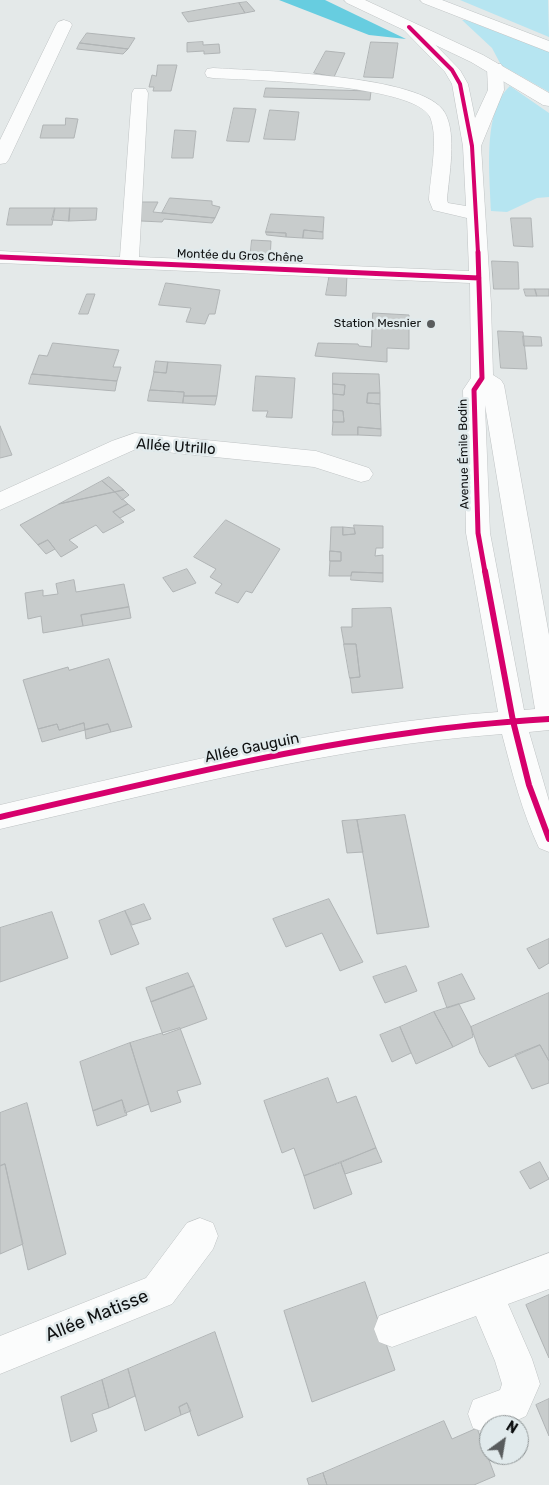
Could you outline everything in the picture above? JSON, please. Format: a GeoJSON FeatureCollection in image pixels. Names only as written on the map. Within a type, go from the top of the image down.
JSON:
{"type":"FeatureCollection","features":[{"type":"Feature","properties":{"kind":"street"},"geometry":{"type":"LineString","coordinates":[[352,0],[495,68],[549,101]]}},
{"type":"Feature","properties":{"kind":"street"},"geometry":{"type":"LineString","coordinates":[[432,2],[466,30]]}},
{"type":"Feature","properties":{"kind":"street"},"geometry":{"type":"LineString","coordinates":[[432,2],[549,47]]}},
{"type":"Feature","properties":{"kind":"street"},"geometry":{"type":"LineString","coordinates":[[0,158],[64,25]]}},
{"type":"Feature","properties":{"kind":"street","name":"Avenue Émile Bodin"},"geometry":{"type":"LineString","coordinates":[[409,27],[452,70],[460,84],[472,146],[482,378],[474,390],[478,533],[513,721],[529,785],[549,839]]}},
{"type":"Feature","properties":{"kind":"street"},"geometry":{"type":"LineString","coordinates":[[479,44],[495,68]]}},
{"type":"Feature","properties":{"kind":"street","name":"Avenue Émile Bodin"},"geometry":{"type":"LineString","coordinates":[[472,146],[496,90],[495,68]]}},
{"type":"Feature","properties":{"kind":"street"},"geometry":{"type":"LineString","coordinates":[[213,73],[363,84],[417,98],[429,104],[437,112],[441,134],[438,200],[440,206],[449,210],[476,214]]}},
{"type":"Feature","properties":{"kind":"street"},"geometry":{"type":"LineString","coordinates":[[129,264],[140,94]]}},
{"type":"Feature","properties":{"kind":"street","name":"Montée du Gros Chêne"},"geometry":{"type":"LineString","coordinates":[[0,258],[371,271],[479,278]]}},
{"type":"Feature","properties":{"kind":"street"},"geometry":{"type":"LineString","coordinates":[[482,378],[493,385],[549,710]]}},
{"type":"Feature","properties":{"kind":"street","name":"Allée Utrillo"},"geometry":{"type":"LineString","coordinates":[[0,502],[120,446],[135,441],[316,459],[361,474]]}},
{"type":"Feature","properties":{"kind":"street"},"geometry":{"type":"LineString","coordinates":[[513,721],[549,719]]}},
{"type":"Feature","properties":{"kind":"street","name":"Allée Gauguin"},"geometry":{"type":"LineString","coordinates":[[0,817],[285,752],[513,721]]}},
{"type":"Feature","properties":{"kind":"street","name":"Allée Matisse"},"geometry":{"type":"LineString","coordinates":[[0,1355],[159,1291],[200,1236]]}},
{"type":"Feature","properties":{"kind":"street"},"geometry":{"type":"LineString","coordinates":[[392,1329],[549,1271]]}},
{"type":"Feature","properties":{"kind":"street"},"geometry":{"type":"LineString","coordinates":[[485,1295],[513,1359],[521,1384],[513,1403],[487,1414]]}},
{"type":"Feature","properties":{"kind":"shaded area"},"geometry":{"type":"Polygon","coordinates":[[[279,0],[325,0],[406,39],[369,35],[279,0]]]}},
{"type":"Feature","properties":{"kind":"shaded area"},"geometry":{"type":"Polygon","coordinates":[[[460,0],[548,0],[549,37],[460,0]]]}},
{"type":"Feature","properties":{"kind":"shaded area"},"geometry":{"type":"Polygon","coordinates":[[[462,20],[549,52],[549,92],[501,65],[492,48],[462,20]]]}},
{"type":"Feature","properties":{"kind":"shaded area"},"geometry":{"type":"Polygon","coordinates":[[[510,86],[549,113],[549,197],[537,198],[507,212],[491,211],[489,163],[491,127],[501,97],[510,86]]]}},
{"type":"Feature","properties":{"kind":"building"},"geometry":{"type":"Polygon","coordinates":[[[247,2],[255,11],[245,13],[239,3],[247,2]]]}},
{"type":"Feature","properties":{"kind":"building"},"geometry":{"type":"Polygon","coordinates":[[[239,3],[245,13],[188,22],[182,13],[239,3]]]}},
{"type":"Feature","properties":{"kind":"building"},"geometry":{"type":"Polygon","coordinates":[[[87,33],[135,38],[128,49],[80,43],[87,33]]]}},
{"type":"Feature","properties":{"kind":"building"},"geometry":{"type":"Polygon","coordinates":[[[203,42],[203,45],[219,44],[220,53],[204,54],[204,51],[187,52],[187,43],[203,42]]]}},
{"type":"Feature","properties":{"kind":"building"},"geometry":{"type":"Polygon","coordinates":[[[371,42],[398,43],[393,78],[364,77],[371,42]]]}},
{"type":"Feature","properties":{"kind":"building"},"geometry":{"type":"Polygon","coordinates":[[[80,43],[128,49],[123,54],[77,49],[80,43]]]}},
{"type":"Feature","properties":{"kind":"building"},"geometry":{"type":"Polygon","coordinates":[[[326,51],[345,53],[334,77],[314,73],[326,51]]]}},
{"type":"Feature","properties":{"kind":"building"},"geometry":{"type":"Polygon","coordinates":[[[158,65],[177,65],[171,91],[153,91],[154,87],[149,87],[152,75],[156,76],[158,65]]]}},
{"type":"Feature","properties":{"kind":"building"},"geometry":{"type":"Polygon","coordinates":[[[266,88],[371,91],[370,100],[264,97],[266,88]]]}},
{"type":"Feature","properties":{"kind":"building"},"geometry":{"type":"Polygon","coordinates":[[[234,108],[256,109],[249,142],[227,141],[234,108]]]}},
{"type":"Feature","properties":{"kind":"building"},"geometry":{"type":"Polygon","coordinates":[[[270,110],[299,112],[295,140],[264,139],[270,110]]]}},
{"type":"Feature","properties":{"kind":"building"},"geometry":{"type":"Polygon","coordinates":[[[66,118],[78,119],[74,138],[40,138],[43,125],[65,125],[66,118]]]}},
{"type":"Feature","properties":{"kind":"building"},"geometry":{"type":"Polygon","coordinates":[[[175,130],[196,131],[193,158],[172,158],[175,130]]]}},
{"type":"Feature","properties":{"kind":"building"},"geometry":{"type":"Polygon","coordinates":[[[170,198],[212,201],[212,205],[220,207],[215,218],[162,213],[170,198]]]}},
{"type":"Feature","properties":{"kind":"building"},"geometry":{"type":"Polygon","coordinates":[[[141,202],[158,202],[153,212],[215,218],[212,223],[164,219],[162,222],[141,221],[141,202]]]}},
{"type":"Feature","properties":{"kind":"building"},"geometry":{"type":"Polygon","coordinates":[[[10,208],[55,208],[52,225],[7,225],[10,208]]]}},
{"type":"Feature","properties":{"kind":"building"},"geometry":{"type":"Polygon","coordinates":[[[55,208],[70,208],[69,221],[52,220],[55,208]]]}},
{"type":"Feature","properties":{"kind":"building"},"geometry":{"type":"Polygon","coordinates":[[[70,208],[97,208],[96,220],[69,221],[70,208]]]}},
{"type":"Feature","properties":{"kind":"building"},"geometry":{"type":"Polygon","coordinates":[[[271,214],[324,217],[323,232],[304,230],[303,238],[286,237],[286,233],[266,232],[271,214]]]}},
{"type":"Feature","properties":{"kind":"building"},"geometry":{"type":"Polygon","coordinates":[[[511,218],[531,218],[533,247],[514,246],[511,218]]]}},
{"type":"Feature","properties":{"kind":"building"},"geometry":{"type":"Polygon","coordinates":[[[304,230],[323,232],[323,239],[303,238],[304,230]]]}},
{"type":"Feature","properties":{"kind":"building"},"geometry":{"type":"Polygon","coordinates":[[[266,232],[286,233],[286,237],[267,235],[266,232]]]}},
{"type":"Feature","properties":{"kind":"building"},"geometry":{"type":"Polygon","coordinates":[[[252,240],[271,241],[270,260],[250,260],[252,240]]]}},
{"type":"Feature","properties":{"kind":"building"},"geometry":{"type":"Polygon","coordinates":[[[492,261],[518,262],[519,289],[494,289],[492,261]]]}},
{"type":"Feature","properties":{"kind":"building"},"geometry":{"type":"Polygon","coordinates":[[[330,273],[347,275],[346,296],[326,295],[330,273]]]}},
{"type":"Feature","properties":{"kind":"building"},"geometry":{"type":"Polygon","coordinates":[[[166,283],[220,290],[215,314],[209,314],[205,324],[186,322],[191,308],[159,305],[166,283]]]}},
{"type":"Feature","properties":{"kind":"building"},"geometry":{"type":"Polygon","coordinates":[[[524,289],[535,289],[537,296],[526,296],[524,289]]]}},
{"type":"Feature","properties":{"kind":"building"},"geometry":{"type":"Polygon","coordinates":[[[535,289],[549,289],[549,296],[537,296],[535,289]]]}},
{"type":"Feature","properties":{"kind":"building"},"geometry":{"type":"Polygon","coordinates":[[[87,294],[95,294],[88,314],[79,314],[87,294]]]}},
{"type":"Feature","properties":{"kind":"building"},"geometry":{"type":"Polygon","coordinates":[[[373,313],[409,315],[409,349],[387,348],[387,362],[315,356],[318,343],[358,344],[359,346],[371,347],[373,313]]]}},
{"type":"Feature","properties":{"kind":"building"},"geometry":{"type":"Polygon","coordinates":[[[498,331],[523,332],[527,369],[501,368],[498,331]]]}},
{"type":"Feature","properties":{"kind":"building"},"geometry":{"type":"Polygon","coordinates":[[[523,336],[541,337],[542,346],[524,346],[523,336]]]}},
{"type":"Feature","properties":{"kind":"building"},"geometry":{"type":"Polygon","coordinates":[[[53,343],[119,350],[113,367],[121,367],[117,381],[32,374],[39,355],[47,356],[53,343]]]}},
{"type":"Feature","properties":{"kind":"building"},"geometry":{"type":"Polygon","coordinates":[[[156,361],[168,362],[166,373],[154,372],[156,361]]]}},
{"type":"Feature","properties":{"kind":"building"},"geometry":{"type":"Polygon","coordinates":[[[168,362],[221,365],[217,396],[184,396],[184,392],[150,390],[154,372],[166,373],[168,362]]]}},
{"type":"Feature","properties":{"kind":"building"},"geometry":{"type":"Polygon","coordinates":[[[333,373],[379,374],[380,393],[368,393],[367,403],[380,404],[381,429],[358,427],[358,435],[332,435],[333,422],[344,422],[343,411],[333,410],[333,394],[344,395],[345,385],[333,384],[333,373]]]}},
{"type":"Feature","properties":{"kind":"building"},"geometry":{"type":"Polygon","coordinates":[[[32,374],[117,381],[115,391],[29,384],[32,374]]]}},
{"type":"Feature","properties":{"kind":"building"},"geometry":{"type":"Polygon","coordinates":[[[256,376],[295,378],[292,418],[266,417],[268,411],[253,411],[256,376]]]}},
{"type":"Feature","properties":{"kind":"building"},"geometry":{"type":"Polygon","coordinates":[[[333,384],[345,385],[344,395],[333,394],[333,384]]]}},
{"type":"Feature","properties":{"kind":"building"},"geometry":{"type":"Polygon","coordinates":[[[150,390],[184,392],[183,403],[148,401],[150,390]]]}},
{"type":"Feature","properties":{"kind":"building"},"geometry":{"type":"Polygon","coordinates":[[[368,393],[380,393],[380,404],[367,403],[368,393]]]}},
{"type":"Feature","properties":{"kind":"building"},"geometry":{"type":"Polygon","coordinates":[[[184,396],[217,396],[215,405],[183,403],[184,396]]]}},
{"type":"Feature","properties":{"kind":"building"},"geometry":{"type":"Polygon","coordinates":[[[333,410],[343,411],[344,422],[333,422],[333,410]]]}},
{"type":"Feature","properties":{"kind":"building"},"geometry":{"type":"Polygon","coordinates":[[[0,426],[12,455],[0,458],[0,426]]]}},
{"type":"Feature","properties":{"kind":"building"},"geometry":{"type":"Polygon","coordinates":[[[358,427],[381,429],[381,436],[358,435],[358,427]]]}},
{"type":"Feature","properties":{"kind":"building"},"geometry":{"type":"Polygon","coordinates":[[[109,477],[124,490],[115,492],[102,481],[109,477]]]}},
{"type":"Feature","properties":{"kind":"building"},"geometry":{"type":"Polygon","coordinates":[[[102,481],[115,492],[59,504],[102,481]]]}},
{"type":"Feature","properties":{"kind":"building"},"geometry":{"type":"Polygon","coordinates":[[[124,490],[129,495],[122,500],[115,492],[124,490]]]}},
{"type":"Feature","properties":{"kind":"building"},"geometry":{"type":"Polygon","coordinates":[[[115,492],[128,504],[113,512],[124,522],[103,533],[96,525],[69,540],[78,547],[61,557],[48,540],[38,545],[20,525],[59,504],[115,492]]]}},
{"type":"Feature","properties":{"kind":"building"},"geometry":{"type":"Polygon","coordinates":[[[128,504],[135,510],[120,518],[113,512],[128,504]]]}},
{"type":"Feature","properties":{"kind":"building"},"geometry":{"type":"Polygon","coordinates":[[[226,520],[280,549],[252,593],[246,591],[238,603],[215,593],[222,584],[210,577],[216,569],[194,557],[226,520]]]}},
{"type":"Feature","properties":{"kind":"building"},"geometry":{"type":"Polygon","coordinates":[[[354,525],[383,526],[383,548],[376,548],[375,556],[383,555],[383,573],[352,572],[351,576],[329,576],[330,561],[341,561],[341,552],[330,551],[331,527],[343,527],[343,535],[355,534],[354,525]]]}},
{"type":"Feature","properties":{"kind":"building"},"geometry":{"type":"Polygon","coordinates":[[[343,527],[354,528],[355,534],[343,535],[343,527]]]}},
{"type":"Feature","properties":{"kind":"building"},"geometry":{"type":"Polygon","coordinates":[[[48,540],[55,549],[46,554],[38,545],[48,540]]]}},
{"type":"Feature","properties":{"kind":"building"},"geometry":{"type":"Polygon","coordinates":[[[330,551],[341,552],[341,561],[330,561],[330,551]]]}},
{"type":"Feature","properties":{"kind":"building"},"geometry":{"type":"Polygon","coordinates":[[[187,569],[196,583],[173,592],[163,578],[187,569]]]}},
{"type":"Feature","properties":{"kind":"building"},"geometry":{"type":"Polygon","coordinates":[[[352,572],[383,573],[383,582],[351,580],[352,572]]]}},
{"type":"Feature","properties":{"kind":"building"},"geometry":{"type":"Polygon","coordinates":[[[74,580],[76,592],[124,584],[129,607],[81,615],[83,626],[43,633],[41,616],[28,619],[25,593],[43,590],[43,596],[58,594],[56,584],[74,580]]]}},
{"type":"Feature","properties":{"kind":"building"},"geometry":{"type":"Polygon","coordinates":[[[129,607],[131,618],[83,626],[81,615],[129,607]]]}},
{"type":"Feature","properties":{"kind":"building"},"geometry":{"type":"Polygon","coordinates":[[[391,608],[403,688],[352,693],[350,678],[360,677],[356,644],[344,644],[341,627],[352,627],[352,609],[391,608]]]}},
{"type":"Feature","properties":{"kind":"building"},"geometry":{"type":"Polygon","coordinates":[[[344,644],[356,644],[360,677],[350,678],[344,644]]]}},
{"type":"Feature","properties":{"kind":"building"},"geometry":{"type":"Polygon","coordinates":[[[109,659],[132,727],[111,732],[108,724],[85,730],[84,723],[59,730],[57,724],[38,729],[23,680],[68,667],[69,670],[109,659]]]}},
{"type":"Feature","properties":{"kind":"building"},"geometry":{"type":"Polygon","coordinates":[[[84,723],[85,730],[42,742],[38,729],[57,724],[59,730],[84,723]]]}},
{"type":"Feature","properties":{"kind":"building"},"geometry":{"type":"Polygon","coordinates":[[[108,724],[111,732],[86,739],[85,730],[108,724]]]}},
{"type":"Feature","properties":{"kind":"building"},"geometry":{"type":"Polygon","coordinates":[[[405,815],[429,927],[377,934],[357,820],[405,815]]]}},
{"type":"Feature","properties":{"kind":"building"},"geometry":{"type":"Polygon","coordinates":[[[357,820],[363,852],[347,853],[342,821],[357,820]]]}},
{"type":"Feature","properties":{"kind":"building"},"geometry":{"type":"Polygon","coordinates":[[[329,899],[363,962],[340,971],[322,933],[286,947],[273,919],[329,899]]]}},
{"type":"Feature","properties":{"kind":"building"},"geometry":{"type":"Polygon","coordinates":[[[144,904],[151,919],[132,925],[125,911],[144,904]]]}},
{"type":"Feature","properties":{"kind":"building"},"geometry":{"type":"Polygon","coordinates":[[[125,911],[139,944],[111,955],[99,921],[125,911]]]}},
{"type":"Feature","properties":{"kind":"building"},"geometry":{"type":"Polygon","coordinates":[[[52,912],[68,958],[0,982],[0,928],[52,912]]]}},
{"type":"Feature","properties":{"kind":"building"},"geometry":{"type":"Polygon","coordinates":[[[549,939],[549,963],[539,969],[527,949],[549,939]]]}},
{"type":"Feature","properties":{"kind":"building"},"geometry":{"type":"Polygon","coordinates":[[[406,966],[417,991],[385,1003],[373,977],[406,966]]]}},
{"type":"Feature","properties":{"kind":"building"},"geometry":{"type":"Polygon","coordinates":[[[188,973],[194,986],[151,1002],[146,988],[188,973]]]}},
{"type":"Feature","properties":{"kind":"building"},"geometry":{"type":"Polygon","coordinates":[[[462,974],[475,999],[447,1008],[438,983],[462,974]]]}},
{"type":"Feature","properties":{"kind":"building"},"geometry":{"type":"Polygon","coordinates":[[[194,986],[207,1019],[163,1035],[151,1002],[194,986]]]}},
{"type":"Feature","properties":{"kind":"building"},"geometry":{"type":"Polygon","coordinates":[[[549,993],[549,1061],[540,1045],[489,1067],[480,1053],[471,1027],[549,993]]]}},
{"type":"Feature","properties":{"kind":"building"},"geometry":{"type":"Polygon","coordinates":[[[459,1004],[471,1027],[473,1037],[453,1047],[434,1012],[459,1004]]]}},
{"type":"Feature","properties":{"kind":"building"},"geometry":{"type":"Polygon","coordinates":[[[434,1012],[453,1047],[416,1064],[400,1027],[434,1012]]]}},
{"type":"Feature","properties":{"kind":"building"},"geometry":{"type":"Polygon","coordinates":[[[400,1027],[411,1053],[392,1062],[380,1035],[400,1027]]]}},
{"type":"Feature","properties":{"kind":"building"},"geometry":{"type":"Polygon","coordinates":[[[180,1028],[201,1084],[177,1091],[181,1102],[151,1112],[130,1043],[180,1028]]]}},
{"type":"Feature","properties":{"kind":"building"},"geometry":{"type":"Polygon","coordinates":[[[130,1043],[149,1104],[125,1113],[122,1100],[93,1111],[80,1062],[130,1043]]]}},
{"type":"Feature","properties":{"kind":"building"},"geometry":{"type":"Polygon","coordinates":[[[540,1045],[549,1061],[549,1083],[532,1089],[515,1055],[540,1045]]]}},
{"type":"Feature","properties":{"kind":"building"},"geometry":{"type":"Polygon","coordinates":[[[328,1078],[337,1103],[356,1096],[376,1148],[304,1176],[294,1148],[282,1153],[264,1101],[328,1078]]]}},
{"type":"Feature","properties":{"kind":"building"},"geometry":{"type":"Polygon","coordinates":[[[122,1100],[127,1115],[97,1126],[93,1111],[122,1100]]]}},
{"type":"Feature","properties":{"kind":"building"},"geometry":{"type":"Polygon","coordinates":[[[27,1103],[66,1254],[28,1270],[5,1164],[0,1166],[0,1113],[27,1103]]]}},
{"type":"Feature","properties":{"kind":"building"},"geometry":{"type":"Polygon","coordinates":[[[376,1148],[382,1162],[345,1174],[341,1163],[376,1148]]]}},
{"type":"Feature","properties":{"kind":"building"},"geometry":{"type":"Polygon","coordinates":[[[540,1162],[549,1179],[530,1189],[520,1172],[540,1162]]]}},
{"type":"Feature","properties":{"kind":"building"},"geometry":{"type":"Polygon","coordinates":[[[341,1163],[352,1194],[314,1209],[304,1176],[341,1163]]]}},
{"type":"Feature","properties":{"kind":"building"},"geometry":{"type":"Polygon","coordinates":[[[5,1164],[23,1244],[0,1254],[0,1166],[5,1164]]]}},
{"type":"Feature","properties":{"kind":"building"},"geometry":{"type":"Polygon","coordinates":[[[365,1282],[395,1370],[312,1402],[284,1311],[365,1282]]]}},
{"type":"Feature","properties":{"kind":"building"},"geometry":{"type":"Polygon","coordinates":[[[549,1295],[549,1358],[526,1305],[549,1295]]]}},
{"type":"Feature","properties":{"kind":"building"},"geometry":{"type":"Polygon","coordinates":[[[215,1332],[243,1417],[198,1436],[187,1403],[179,1407],[181,1415],[145,1431],[128,1369],[215,1332]]]}},
{"type":"Feature","properties":{"kind":"building"},"geometry":{"type":"Polygon","coordinates":[[[128,1369],[135,1396],[109,1408],[102,1380],[128,1369]]]}},
{"type":"Feature","properties":{"kind":"building"},"geometry":{"type":"Polygon","coordinates":[[[102,1380],[109,1408],[92,1414],[97,1431],[71,1442],[61,1397],[102,1380]]]}},
{"type":"Feature","properties":{"kind":"building"},"geometry":{"type":"Polygon","coordinates":[[[549,1399],[549,1436],[536,1405],[549,1399]]]}},
{"type":"Feature","properties":{"kind":"building"},"geometry":{"type":"Polygon","coordinates":[[[187,1403],[191,1411],[181,1415],[179,1407],[187,1403]]]}},
{"type":"Feature","properties":{"kind":"building"},"geometry":{"type":"Polygon","coordinates":[[[444,1421],[452,1439],[477,1428],[479,1433],[479,1465],[491,1465],[495,1476],[474,1485],[327,1485],[323,1473],[444,1421]]]}},
{"type":"Feature","properties":{"kind":"building"},"geometry":{"type":"Polygon","coordinates":[[[323,1473],[327,1485],[309,1485],[307,1479],[323,1473]]]}},
{"type":"Feature","properties":{"kind":"cycle path"},"geometry":{"type":"LineString","coordinates":[[409,27],[452,70],[460,84],[472,146],[481,304],[482,378],[474,390],[478,533],[513,721],[529,785],[549,839]]}},
{"type":"Feature","properties":{"kind":"cycle path"},"geometry":{"type":"LineString","coordinates":[[0,257],[479,278]]}},
{"type":"Feature","properties":{"kind":"cycle path"},"geometry":{"type":"LineString","coordinates":[[0,817],[204,770],[341,743],[479,724],[549,719]]}},
{"type":"Feature","properties":{"kind":"place","name":"Station Mesnier"},"geometry":{"type":"Point","coordinates":[431,324]}}]}
